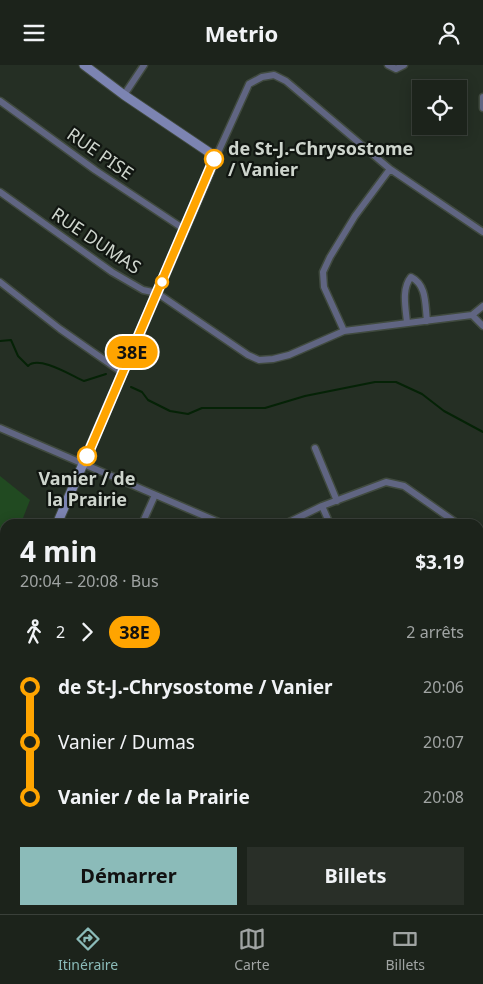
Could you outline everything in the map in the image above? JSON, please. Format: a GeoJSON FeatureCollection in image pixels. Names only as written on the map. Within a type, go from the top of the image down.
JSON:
{"type":"FeatureCollection","features":[{"type":"Feature","properties":{"kind":"street"},"geometry":{"type":"LineString","coordinates":[[84,65],[124,95],[216,157]]}},
{"type":"Feature","properties":{"kind":"street"},"geometry":{"type":"LineString","coordinates":[[124,95],[144,65]]}},
{"type":"Feature","properties":{"kind":"street"},"geometry":{"type":"LineString","coordinates":[[388,65],[396,69],[404,65]]}},
{"type":"Feature","properties":{"kind":"street"},"geometry":{"type":"LineString","coordinates":[[59,519],[184,229],[249,84],[262,77],[274,75],[286,81],[390,169],[483,232]]}},
{"type":"Feature","properties":{"kind":"street"},"geometry":{"type":"LineString","coordinates":[[483,97],[483,108]]}},
{"type":"Feature","properties":{"kind":"street","name":"RUE PISE"},"geometry":{"type":"LineString","coordinates":[[0,101],[95,170],[184,229]]}},
{"type":"Feature","properties":{"kind":"street"},"geometry":{"type":"LineString","coordinates":[[344,331],[324,287],[323,271],[355,216],[390,169]]}},
{"type":"Feature","properties":{"kind":"street","name":"RUE DUMAS"},"geometry":{"type":"LineString","coordinates":[[0,192],[112,272],[143,290],[157,293],[248,355],[259,360],[289,355],[344,331],[472,315]]}},
{"type":"Feature","properties":{"kind":"street"},"geometry":{"type":"LineString","coordinates":[[407,323],[404,295],[407,281],[411,277],[418,280],[423,289],[427,321]]}},
{"type":"Feature","properties":{"kind":"street"},"geometry":{"type":"LineString","coordinates":[[0,281],[60,329],[123,373]]}},
{"type":"Feature","properties":{"kind":"street"},"geometry":{"type":"LineString","coordinates":[[483,306],[472,315],[483,326]]}},
{"type":"Feature","properties":{"kind":"street"},"geometry":{"type":"LineString","coordinates":[[0,428],[210,519]]}},
{"type":"Feature","properties":{"kind":"street"},"geometry":{"type":"LineString","coordinates":[[316,448],[338,501]]}},
{"type":"Feature","properties":{"kind":"street"},"geometry":{"type":"LineString","coordinates":[[295,519],[322,506],[386,482],[404,486],[451,519]]}},
{"type":"Feature","properties":{"kind":"street"},"geometry":{"type":"LineString","coordinates":[[144,519],[155,495]]}},
{"type":"Feature","properties":{"kind":"street"},"geometry":{"type":"LineString","coordinates":[[322,506],[328,519]]}},
{"type":"Feature","properties":{"kind":"green space"},"geometry":{"type":"Polygon","coordinates":[[[0,476],[30,500],[23,518],[25,519],[0,519],[0,476]]]}},
{"type":"Feature","properties":{"kind":"waterway"},"geometry":{"type":"LineString","coordinates":[[0,341],[11,340],[18,356],[28,366],[33,363],[40,363],[64,371],[84,381],[106,374]]}},
{"type":"Feature","properties":{"kind":"waterway"},"geometry":{"type":"LineString","coordinates":[[131,387],[142,392],[148,400],[170,411],[188,414],[202,408],[265,408],[305,396],[375,382],[396,382],[422,394],[444,411],[483,432]]}},
{"type":"Feature","properties":{"kind":"bus line","name":"38E"},"geometry":{"type":"LineString","coordinates":[[87,456],[214,159]]}},
{"type":"Feature","properties":{"kind":"place","name":"de St-J.-Chrysostome / Vanier"},"geometry":{"type":"Point","coordinates":[214,159]}},
{"type":"Feature","properties":{"kind":"place","name":"Vanier / de la Prairie"},"geometry":{"type":"Point","coordinates":[87,456]}}]}
